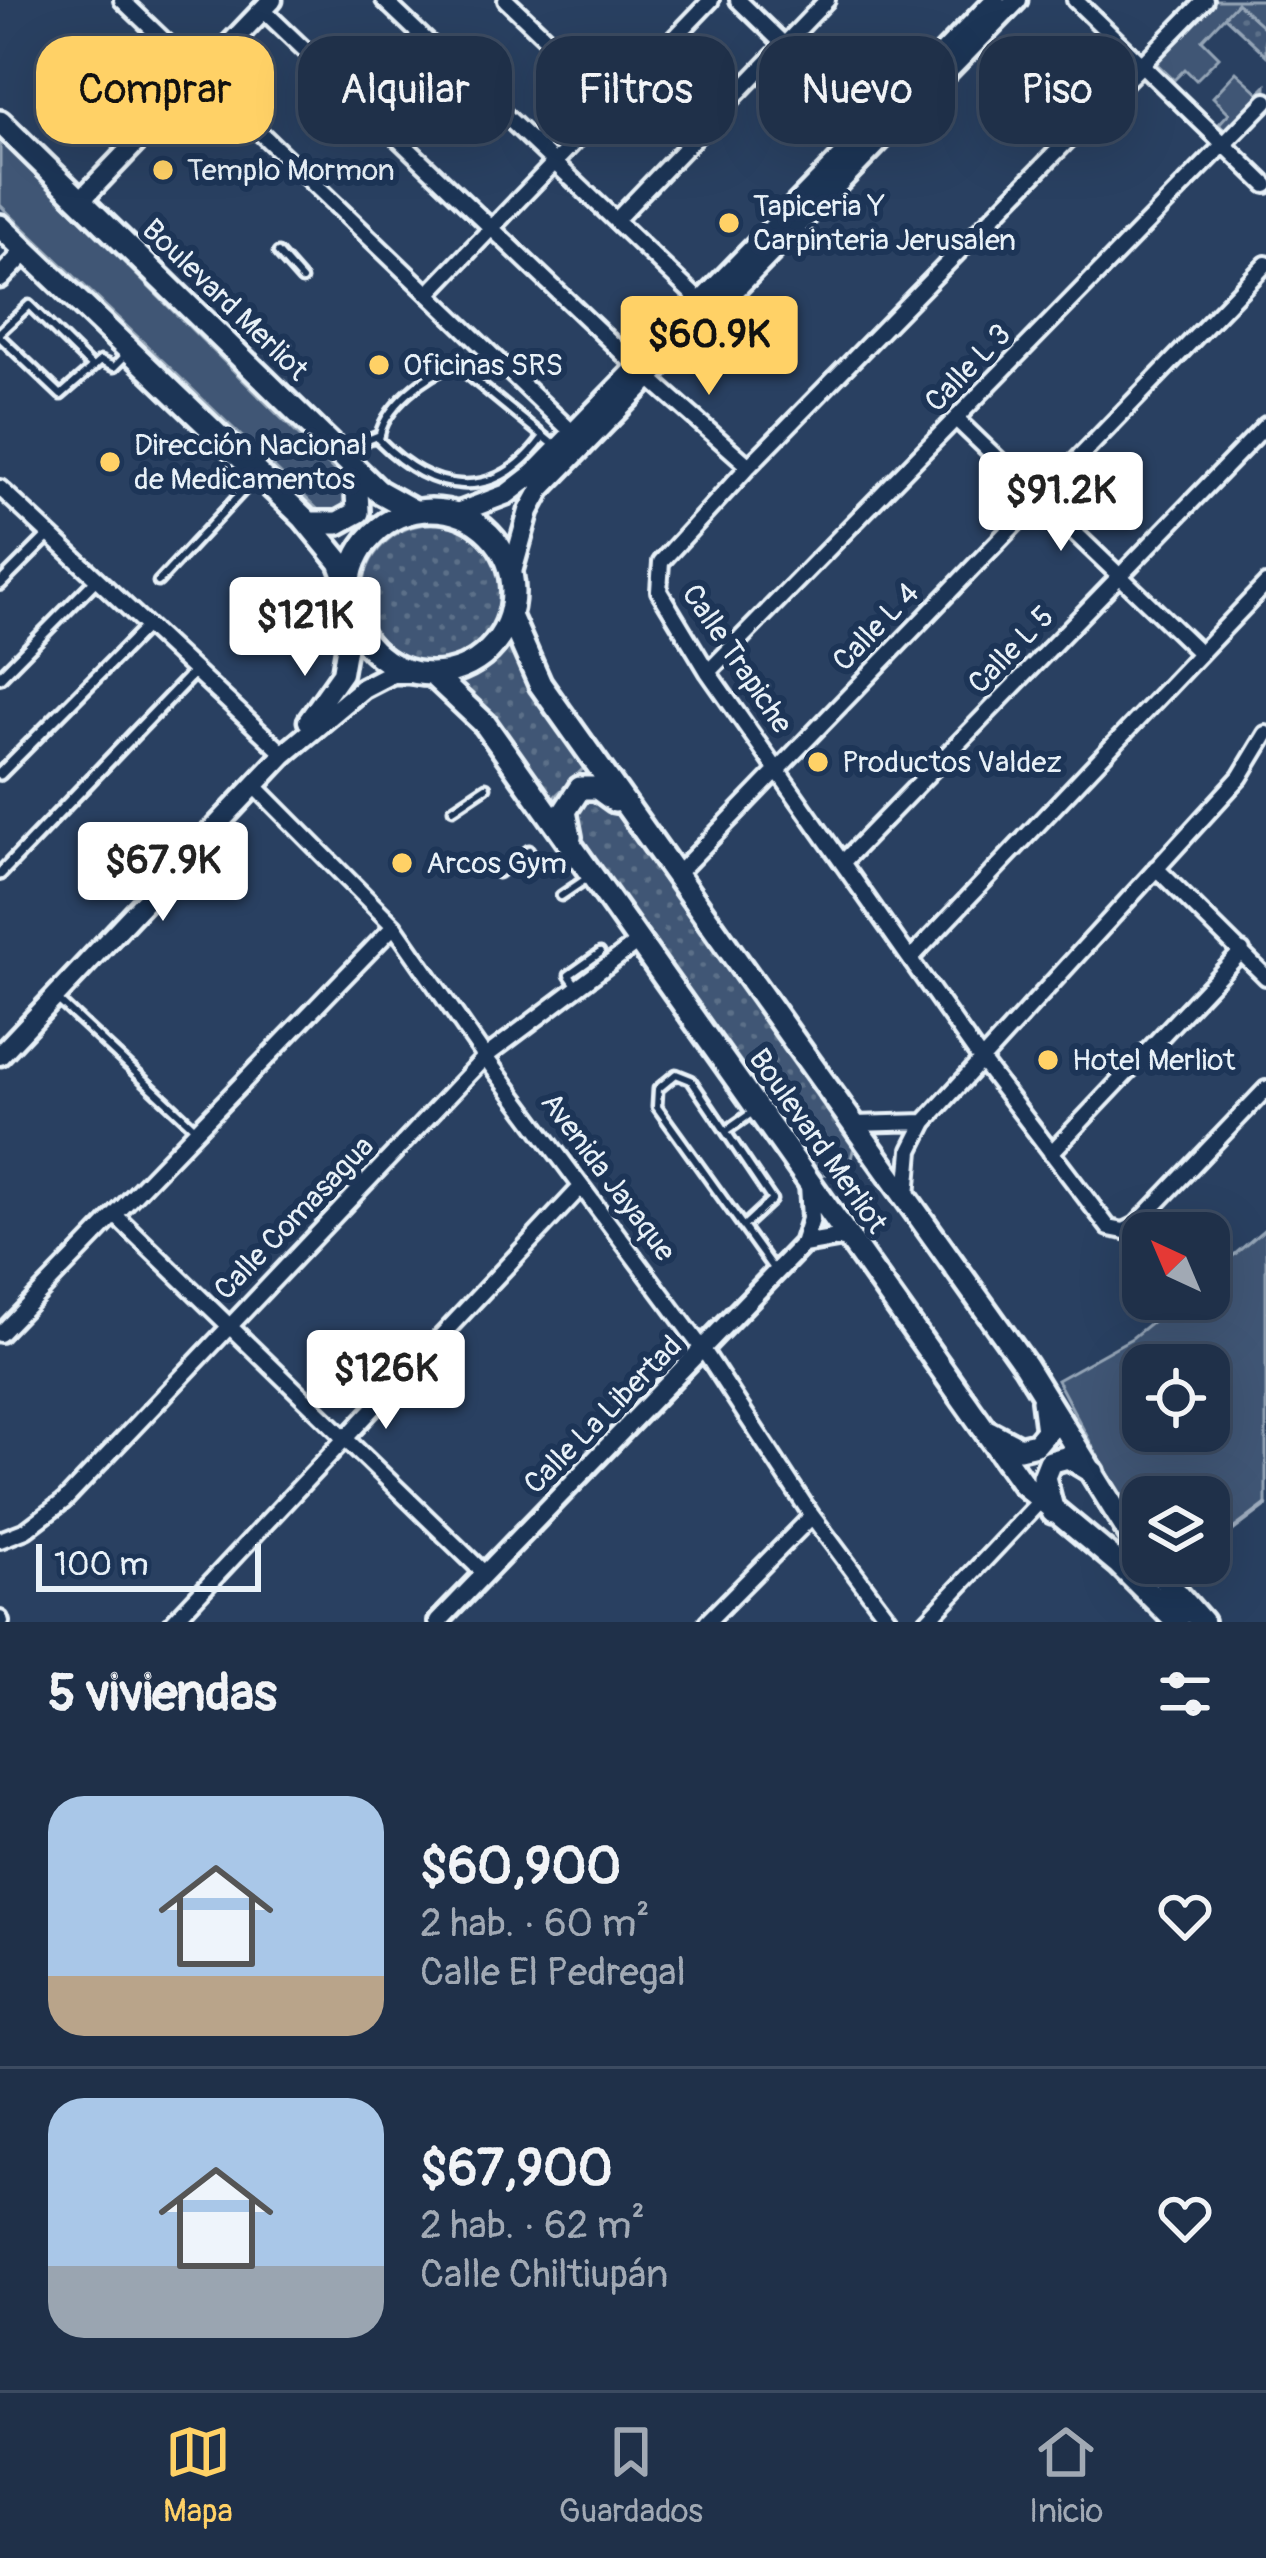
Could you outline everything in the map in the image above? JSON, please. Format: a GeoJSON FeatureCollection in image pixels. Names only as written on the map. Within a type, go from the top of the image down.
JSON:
{"type":"FeatureCollection","features":[{"type":"Feature","properties":{"kind":"main road"},"geometry":{"type":"LineString","coordinates":[[955,40],[995,0]]}},
{"type":"Feature","properties":{"kind":"main road"},"geometry":{"type":"LineString","coordinates":[[349,586],[363,546],[377,530],[414,511],[457,513],[507,494],[558,440],[642,372],[1017,0]]}},
{"type":"Feature","properties":{"kind":"main road"},"geometry":{"type":"LineString","coordinates":[[239,36],[268,5]]}},
{"type":"Feature","properties":{"kind":"main road","name":"Boulevard Merliot"},"geometry":{"type":"LineString","coordinates":[[0,122],[378,491],[414,511]]}},
{"type":"Feature","properties":{"kind":"main road"},"geometry":{"type":"LineString","coordinates":[[81,200],[135,144]]}},
{"type":"Feature","properties":{"kind":"main road"},"geometry":{"type":"LineString","coordinates":[[0,1055],[284,754],[334,709],[413,673],[481,658],[511,616],[512,572],[529,511],[541,489],[700,301],[852,144]]}},
{"type":"Feature","properties":{"kind":"main road"},"geometry":{"type":"LineString","coordinates":[[0,226],[308,523],[340,562],[352,615],[342,674],[284,754]]}},
{"type":"Feature","properties":{"kind":"main road"},"geometry":{"type":"LineString","coordinates":[[0,278],[26,251]]}},
{"type":"Feature","properties":{"kind":"main road"},"geometry":{"type":"LineString","coordinates":[[308,523],[338,523],[358,512],[348,461]]}},
{"type":"Feature","properties":{"kind":"main road"},"geometry":{"type":"LineString","coordinates":[[457,513],[492,536],[512,572]]}},
{"type":"Feature","properties":{"kind":"main road"},"geometry":{"type":"LineString","coordinates":[[352,615],[369,647],[413,673]]}},
{"type":"Feature","properties":{"kind":"main road","name":"Boulevard Merliot"},"geometry":{"type":"LineString","coordinates":[[511,616],[540,684],[1041,1389],[1122,1519]]}},
{"type":"Feature","properties":{"kind":"main road","name":"Boulevard Merliot"},"geometry":{"type":"LineString","coordinates":[[413,673],[470,704],[983,1429],[1047,1507],[1119,1564],[1177,1622]]}},
{"type":"Feature","properties":{"kind":"main road"},"geometry":{"type":"LineString","coordinates":[[571,845],[565,811],[580,788],[598,788],[633,817]]}},
{"type":"Feature","properties":{"kind":"main road"},"geometry":{"type":"LineString","coordinates":[[983,1429],[1019,1448],[1036,1444],[1047,1431],[1041,1389]]}},
{"type":"Feature","properties":{"kind":"main road"},"geometry":{"type":"LineString","coordinates":[[1047,1507],[1044,1477],[1051,1462],[1068,1457],[1094,1472]]}},
{"type":"Feature","properties":{"kind":"main road"},"geometry":{"type":"LineString","coordinates":[[1169,1584],[1202,1622]]}},
{"type":"Feature","properties":{"kind":"street"},"geometry":{"type":"LineString","coordinates":[[122,0],[140,6],[167,36]]}},
{"type":"Feature","properties":{"kind":"street"},"geometry":{"type":"LineString","coordinates":[[676,36],[711,0]]}},
{"type":"Feature","properties":{"kind":"street"},"geometry":{"type":"LineString","coordinates":[[738,0],[775,36]]}},
{"type":"Feature","properties":{"kind":"street"},"geometry":{"type":"LineString","coordinates":[[793,36],[827,0]]}},
{"type":"Feature","properties":{"kind":"street"},"geometry":{"type":"LineString","coordinates":[[1075,0],[1266,184]]}},
{"type":"Feature","properties":{"kind":"street","name":"Calle Trapiche"},"geometry":{"type":"LineString","coordinates":[[1204,0],[748,466],[661,562],[656,576],[658,591],[708,672],[779,766],[981,1060],[1109,1228],[1124,1231],[1136,1225],[1266,1089]]}},
{"type":"Feature","properties":{"kind":"street"},"geometry":{"type":"LineString","coordinates":[[389,1],[700,301]]}},
{"type":"Feature","properties":{"kind":"street"},"geometry":{"type":"LineString","coordinates":[[509,1],[545,36]]}},
{"type":"Feature","properties":{"kind":"street"},"geometry":{"type":"LineString","coordinates":[[268,5],[642,372],[748,466]]}},
{"type":"Feature","properties":{"kind":"street"},"geometry":{"type":"LineString","coordinates":[[616,220],[759,71]]}},
{"type":"Feature","properties":{"kind":"street","name":"Calle L 3"},"geometry":{"type":"LineString","coordinates":[[708,672],[1266,101]]}},
{"type":"Feature","properties":{"kind":"street"},"geometry":{"type":"LineString","coordinates":[[274,144],[430,292],[558,440]]}},
{"type":"Feature","properties":{"kind":"street"},"geometry":{"type":"LineString","coordinates":[[430,292],[572,144]]}},
{"type":"Feature","properties":{"kind":"street","name":"Calle L 4"},"geometry":{"type":"LineString","coordinates":[[677,874],[1266,264]]}},
{"type":"Feature","properties":{"kind":"street"},"geometry":{"type":"LineString","coordinates":[[956,418],[1201,652]]}},
{"type":"Feature","properties":{"kind":"street","name":"Calle L 5"},"geometry":{"type":"LineString","coordinates":[[844,861],[1266,425]]}},
{"type":"Feature","properties":{"kind":"street"},"geometry":{"type":"LineString","coordinates":[[0,488],[284,754]]}},
{"type":"Feature","properties":{"kind":"street"},"geometry":{"type":"LineString","coordinates":[[0,584],[49,535]]}},
{"type":"Feature","properties":{"kind":"street"},"geometry":{"type":"LineString","coordinates":[[0,677],[96,580]]}},
{"type":"Feature","properties":{"kind":"street"},"geometry":{"type":"LineString","coordinates":[[910,959],[1266,584]]}},
{"type":"Feature","properties":{"kind":"street"},"geometry":{"type":"LineString","coordinates":[[0,774],[146,627]]}},
{"type":"Feature","properties":{"kind":"street"},"geometry":{"type":"LineString","coordinates":[[0,874],[194,673]]}},
{"type":"Feature","properties":{"kind":"street"},"geometry":{"type":"LineString","coordinates":[[907,1197],[911,1150],[926,1121],[1240,777],[1266,734]]}},
{"type":"Feature","properties":{"kind":"street","name":"Avenida Jayaque"},"geometry":{"type":"LineString","coordinates":[[255,786],[394,926],[484,1057],[704,1351],[812,1516],[891,1622]]}},
{"type":"Feature","properties":{"kind":"street"},"geometry":{"type":"LineString","coordinates":[[1156,868],[1266,977]]}},
{"type":"Feature","properties":{"kind":"street"},"geometry":{"type":"LineString","coordinates":[[0,1334],[394,926]]}},
{"type":"Feature","properties":{"kind":"street","name":"Calle Comasagua"},"geometry":{"type":"LineString","coordinates":[[0,1540],[26,1530],[64,1501],[484,1057],[638,942]]}},
{"type":"Feature","properties":{"kind":"street"},"geometry":{"type":"LineString","coordinates":[[1051,1153],[1242,951]]}},
{"type":"Feature","properties":{"kind":"street"},"geometry":{"type":"LineString","coordinates":[[855,1124],[926,1121]]}},
{"type":"Feature","properties":{"kind":"street"},"geometry":{"type":"LineString","coordinates":[[808,1178],[811,1219],[803,1244],[849,1236]]}},
{"type":"Feature","properties":{"kind":"street"},"geometry":{"type":"LineString","coordinates":[[173,1622],[580,1187]]}},
{"type":"Feature","properties":{"kind":"street"},"geometry":{"type":"LineString","coordinates":[[115,1215],[484,1573]]}},
{"type":"Feature","properties":{"kind":"street","name":"Calle La Libertad"},"geometry":{"type":"LineString","coordinates":[[438,1622],[803,1244]]}},
{"type":"Feature","properties":{"kind":"street"},"geometry":{"type":"LineString","coordinates":[[926,1622],[1047,1507]]}},
{"type":"Feature","properties":{"kind":"street"},"geometry":{"type":"LineString","coordinates":[[706,1622],[812,1516]]}},
{"type":"Feature","properties":{"kind":"lane"},"geometry":{"type":"LineString","coordinates":[[278,253],[302,280]]}},
{"type":"Feature","properties":{"kind":"lane"},"geometry":{"type":"LineString","coordinates":[[93,368],[29,305],[0,334],[62,394],[105,360],[113,368],[130,351]]}},
{"type":"Feature","properties":{"kind":"lane"},"geometry":{"type":"LineString","coordinates":[[348,461],[380,435],[426,376],[456,365],[558,440],[494,482],[470,484],[436,479],[407,464],[380,435]]}},
{"type":"Feature","properties":{"kind":"lane"},"geometry":{"type":"LineString","coordinates":[[158,582],[258,475]]}},
{"type":"Feature","properties":{"kind":"lane"},"geometry":{"type":"LineString","coordinates":[[453,809],[486,787]]}},
{"type":"Feature","properties":{"kind":"lane"},"geometry":{"type":"LineString","coordinates":[[498,873],[529,850]]}},
{"type":"Feature","properties":{"kind":"lane"},"geometry":{"type":"LineString","coordinates":[[561,896],[592,875]]}},
{"type":"Feature","properties":{"kind":"lane"},"geometry":{"type":"LineString","coordinates":[[577,987],[569,975],[600,953]]}},
{"type":"Feature","properties":{"kind":"lane"},"geometry":{"type":"LineString","coordinates":[[55,998],[196,1129]]}},
{"type":"Feature","properties":{"kind":"lane"},"geometry":{"type":"LineString","coordinates":[[745,1226],[772,1200],[686,1074],[676,1074],[658,1089],[657,1107],[776,1273]]}},
{"type":"Feature","properties":{"kind":"lane"},"geometry":{"type":"LineString","coordinates":[[726,1131],[758,1108]]}},
{"type":"Feature","properties":{"kind":"shaded area"},"geometry":{"type":"Polygon","coordinates":[[[1213,0],[1266,0],[1266,29],[1237,3],[1202,40],[1219,57],[1196,80],[1185,69],[1174,80],[1154,61],[1213,0]]]}},
{"type":"Feature","properties":{"kind":"shaded area"},"geometry":{"type":"Polygon","coordinates":[[[1237,3],[1266,29],[1266,55],[1224,16],[1237,3]]]}},
{"type":"Feature","properties":{"kind":"shaded area"},"geometry":{"type":"Polygon","coordinates":[[[1236,72],[1259,93],[1266,86],[1266,93],[1229,133],[1219,124],[1229,113],[1213,97],[1236,72]]]}},
{"type":"Feature","properties":{"kind":"shaded area"},"geometry":{"type":"Polygon","coordinates":[[[0,140],[358,494],[331,522],[0,205],[0,140]]]}},
{"type":"Feature","properties":{"kind":"shaded area"},"geometry":{"type":"Polygon","coordinates":[[[432,524],[458,530],[481,544],[495,567],[501,593],[495,619],[481,642],[458,656],[432,662],[406,656],[383,642],[369,619],[363,593],[369,567],[383,544],[406,530],[432,524]]]}},
{"type":"Feature","properties":{"kind":"shaded area"},"geometry":{"type":"Polygon","coordinates":[[[509,632],[528,680],[587,765],[552,799],[456,681],[487,666],[509,632]]]}},
{"type":"Feature","properties":{"kind":"shaded area"},"geometry":{"type":"Polygon","coordinates":[[[577,793],[601,793],[856,1139],[848,1170],[821,1175],[810,1167],[570,826],[577,793]]]}},
{"type":"Feature","properties":{"kind":"shaded area"},"geometry":{"type":"Polygon","coordinates":[[[1266,1228],[1266,1505],[1230,1532],[1230,1476],[1122,1476],[1122,1502],[1057,1380],[1132,1338],[1154,1320],[1230,1320],[1230,1258],[1266,1228]]]}},
{"type":"Feature","properties":{"kind":"waterway"},"geometry":{"type":"LineString","coordinates":[[1230,1532],[1266,1505]]}},
{"type":"Feature","properties":{"kind":"place","name":"Templo Mormon"},"geometry":{"type":"Point","coordinates":[163,170]}},
{"type":"Feature","properties":{"kind":"place","name":"Tapiceria Y Carpinteria Jerusalen"},"geometry":{"type":"Point","coordinates":[729,223]}},
{"type":"Feature","properties":{"kind":"place","name":"Oficinas SRS"},"geometry":{"type":"Point","coordinates":[379,365]}},
{"type":"Feature","properties":{"kind":"place","name":"Dirección Nacional de Medicamentos"},"geometry":{"type":"Point","coordinates":[110,462]}},
{"type":"Feature","properties":{"kind":"place","name":"Productos Valdez"},"geometry":{"type":"Point","coordinates":[818,762]}},
{"type":"Feature","properties":{"kind":"place","name":"Arcos Gym"},"geometry":{"type":"Point","coordinates":[402,863]}},
{"type":"Feature","properties":{"kind":"place","name":"Hotel Merliot"},"geometry":{"type":"Point","coordinates":[1048,1060]}}]}
